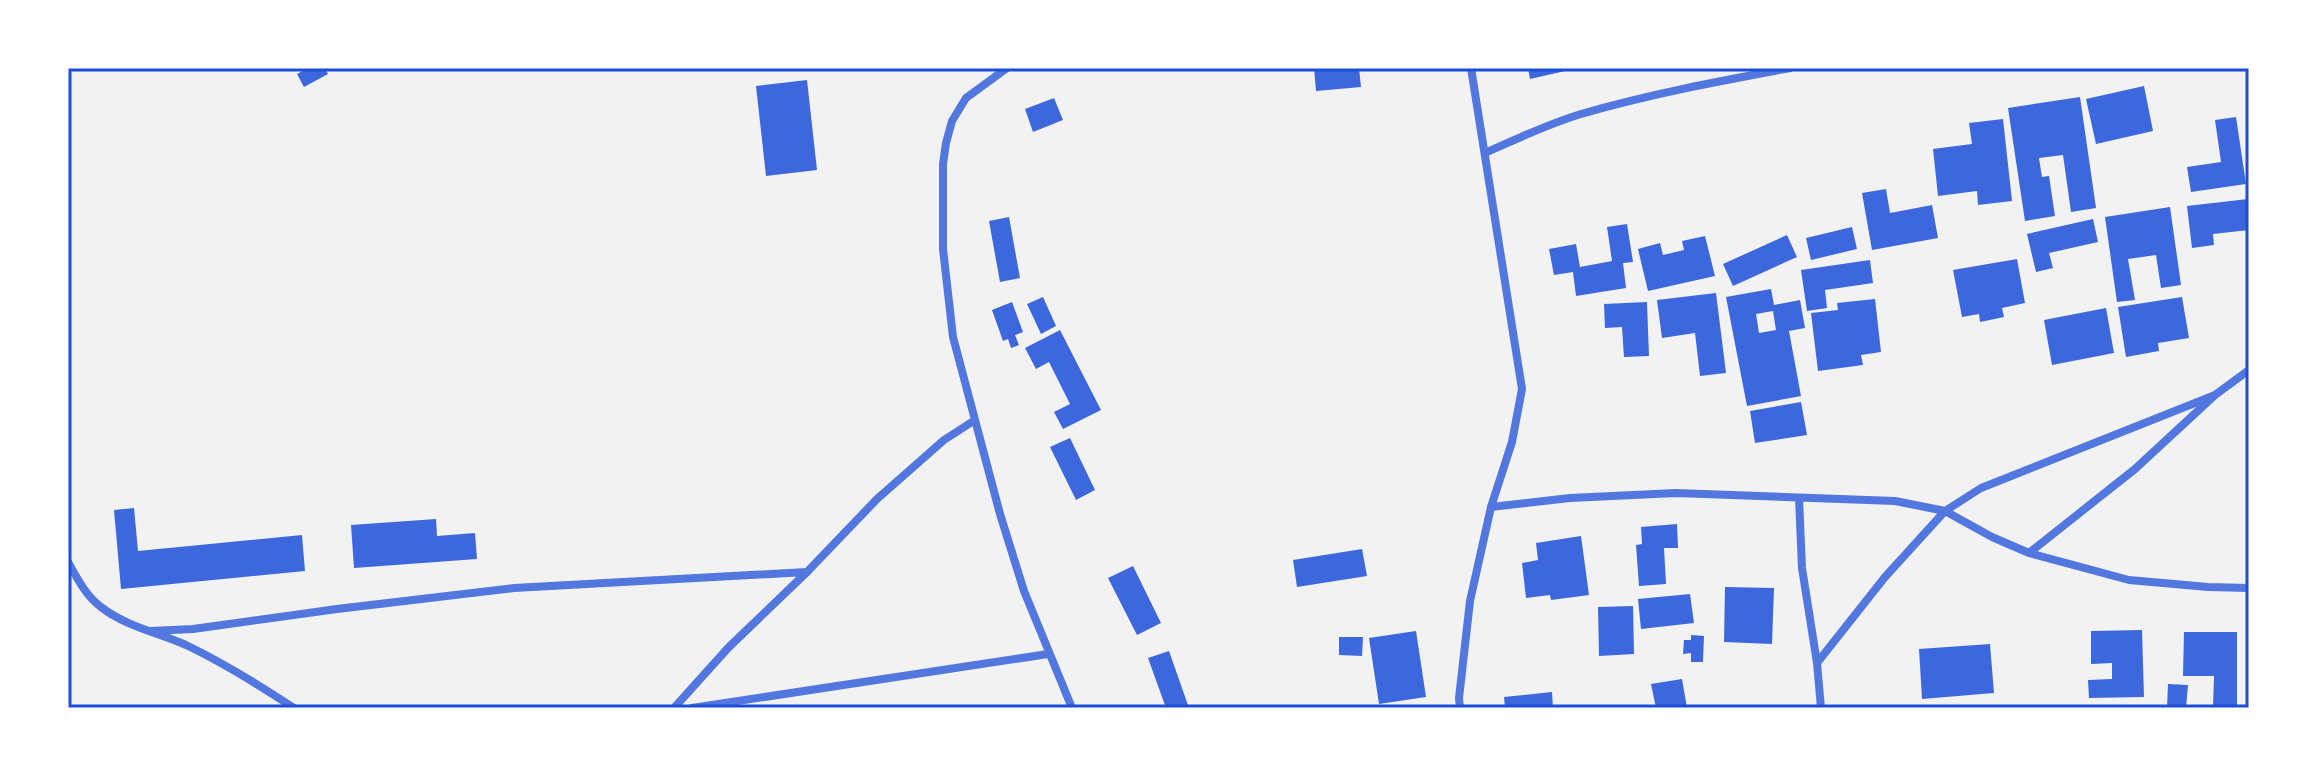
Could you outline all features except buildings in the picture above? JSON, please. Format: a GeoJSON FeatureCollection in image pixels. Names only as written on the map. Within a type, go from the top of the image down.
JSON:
{"type":"FeatureCollection","features":[{"type":"Feature","properties":{"kind":"street"},"geometry":{"type":"LineString","coordinates":[[1007,68],[966,98],[952,121],[943,164],[943,249],[953,337],[975,420],[1024,591],[1072,708]]}},
{"type":"Feature","properties":{"kind":"street"},"geometry":{"type":"LineString","coordinates":[[1460,708],[1470,601],[1491,507],[1512,442],[1522,389],[1471,68]]}},
{"type":"Feature","properties":{"kind":"street"},"geometry":{"type":"LineString","coordinates":[[1485,153],[1532,131],[1579,115],[1688,88],[1790,68]]}},
{"type":"Feature","properties":{"kind":"street"},"geometry":{"type":"LineString","coordinates":[[2029,553],[2135,469],[2215,395],[2249,370]]}},
{"type":"Feature","properties":{"kind":"street"},"geometry":{"type":"LineString","coordinates":[[1817,663],[1885,577],[1945,511],[1981,488],[2215,395]]}},
{"type":"Feature","properties":{"kind":"street"},"geometry":{"type":"LineString","coordinates":[[674,708],[728,648],[905,472],[944,440],[975,420]]}},
{"type":"Feature","properties":{"kind":"street"},"geometry":{"type":"LineString","coordinates":[[1491,507],[1570,498],[1676,493],[1895,501],[1945,511],[2029,553],[2129,580],[2249,588]]}},
{"type":"Feature","properties":{"kind":"street"},"geometry":{"type":"LineString","coordinates":[[1799,498],[1802,568],[1821,708]]}},
{"type":"Feature","properties":{"kind":"street"},"geometry":{"type":"LineString","coordinates":[[68,562],[92,599],[103,609],[185,645],[247,678],[294,708]]}},
{"type":"Feature","properties":{"kind":"street"},"geometry":{"type":"LineString","coordinates":[[150,631],[193,629],[514,588],[807,572]]}},
{"type":"Feature","properties":{"kind":"street"},"geometry":{"type":"LineString","coordinates":[[692,708],[1048,654]]}}]}
